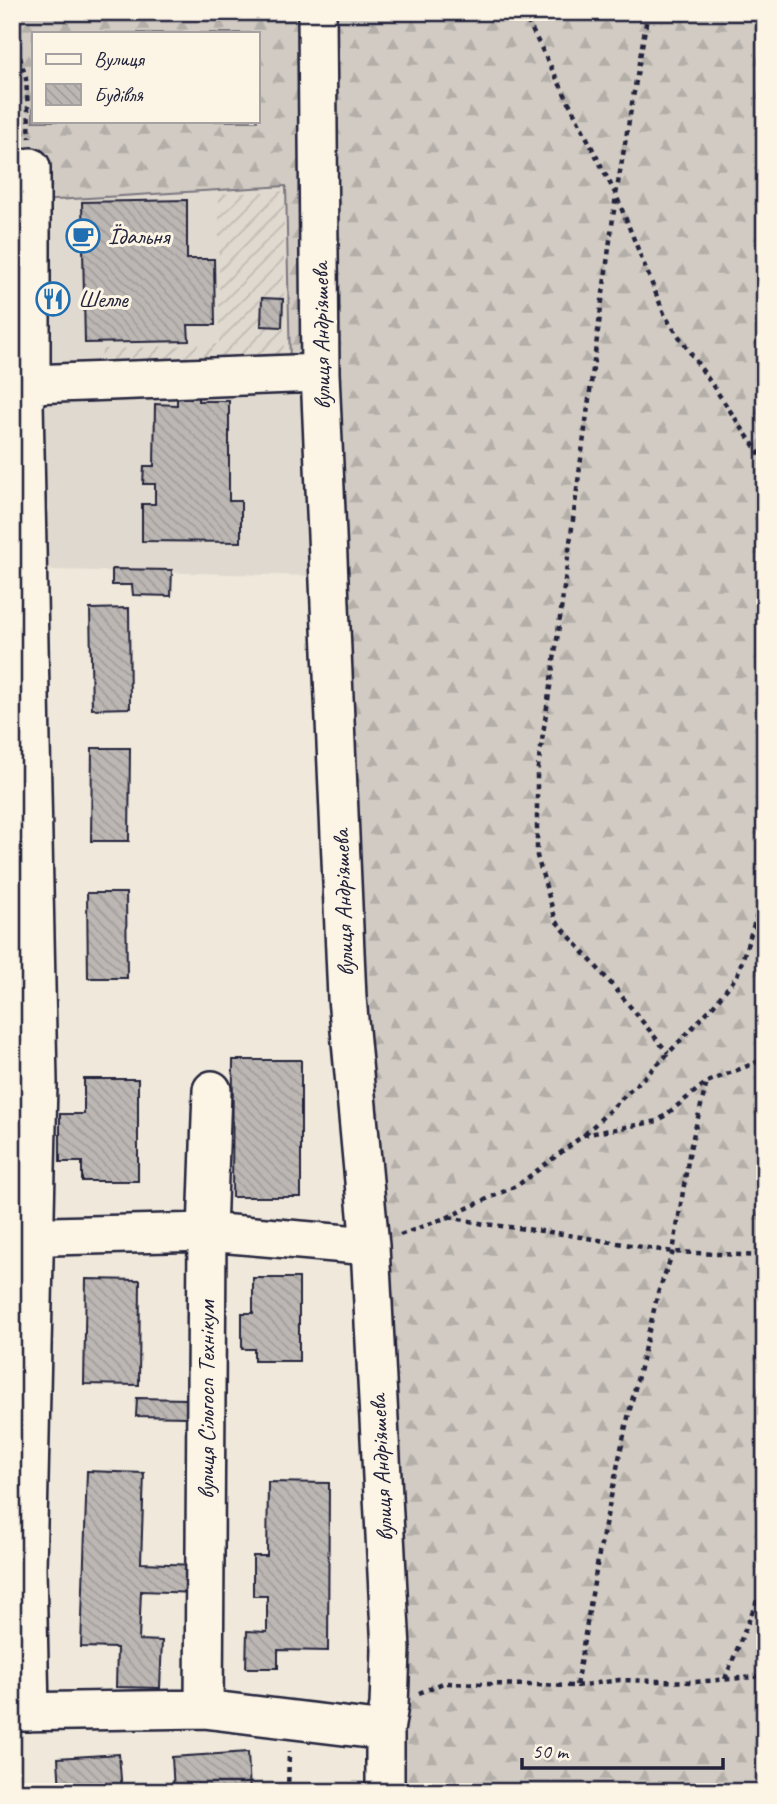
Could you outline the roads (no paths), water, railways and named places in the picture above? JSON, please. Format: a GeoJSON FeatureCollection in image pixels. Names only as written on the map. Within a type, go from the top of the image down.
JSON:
{"type":"FeatureCollection","features":[{"type":"Feature","properties":{"kind":"street","name":"вулиця Андріяшева"},"geometry":{"type":"LineString","coordinates":[[317,12],[320,373],[347,999],[370,1246],[391,1650],[385,1792]]}},
{"type":"Feature","properties":{"kind":"street"},"geometry":{"type":"LineString","coordinates":[[31,167],[22,396],[25,1074],[23,1237],[27,1568],[21,1712],[204,1709],[290,1719],[387,1718]]}},
{"type":"Feature","properties":{"kind":"street"},"geometry":{"type":"LineString","coordinates":[[22,396],[320,373]]}},
{"type":"Feature","properties":{"kind":"street","name":"вулиця Сільгосп Технікум"},"geometry":{"type":"LineString","coordinates":[[204,1709],[207,1232],[212,1090]]}},
{"type":"Feature","properties":{"kind":"street"},"geometry":{"type":"LineString","coordinates":[[23,1237],[207,1232],[370,1246]]}},
{"type":"Feature","properties":{"kind":"place","name":"Їдальня"},"geometry":{"type":"Point","coordinates":[83,236]}},
{"type":"Feature","properties":{"kind":"place","name":"Шелле"},"geometry":{"type":"Point","coordinates":[53,299]}}]}
